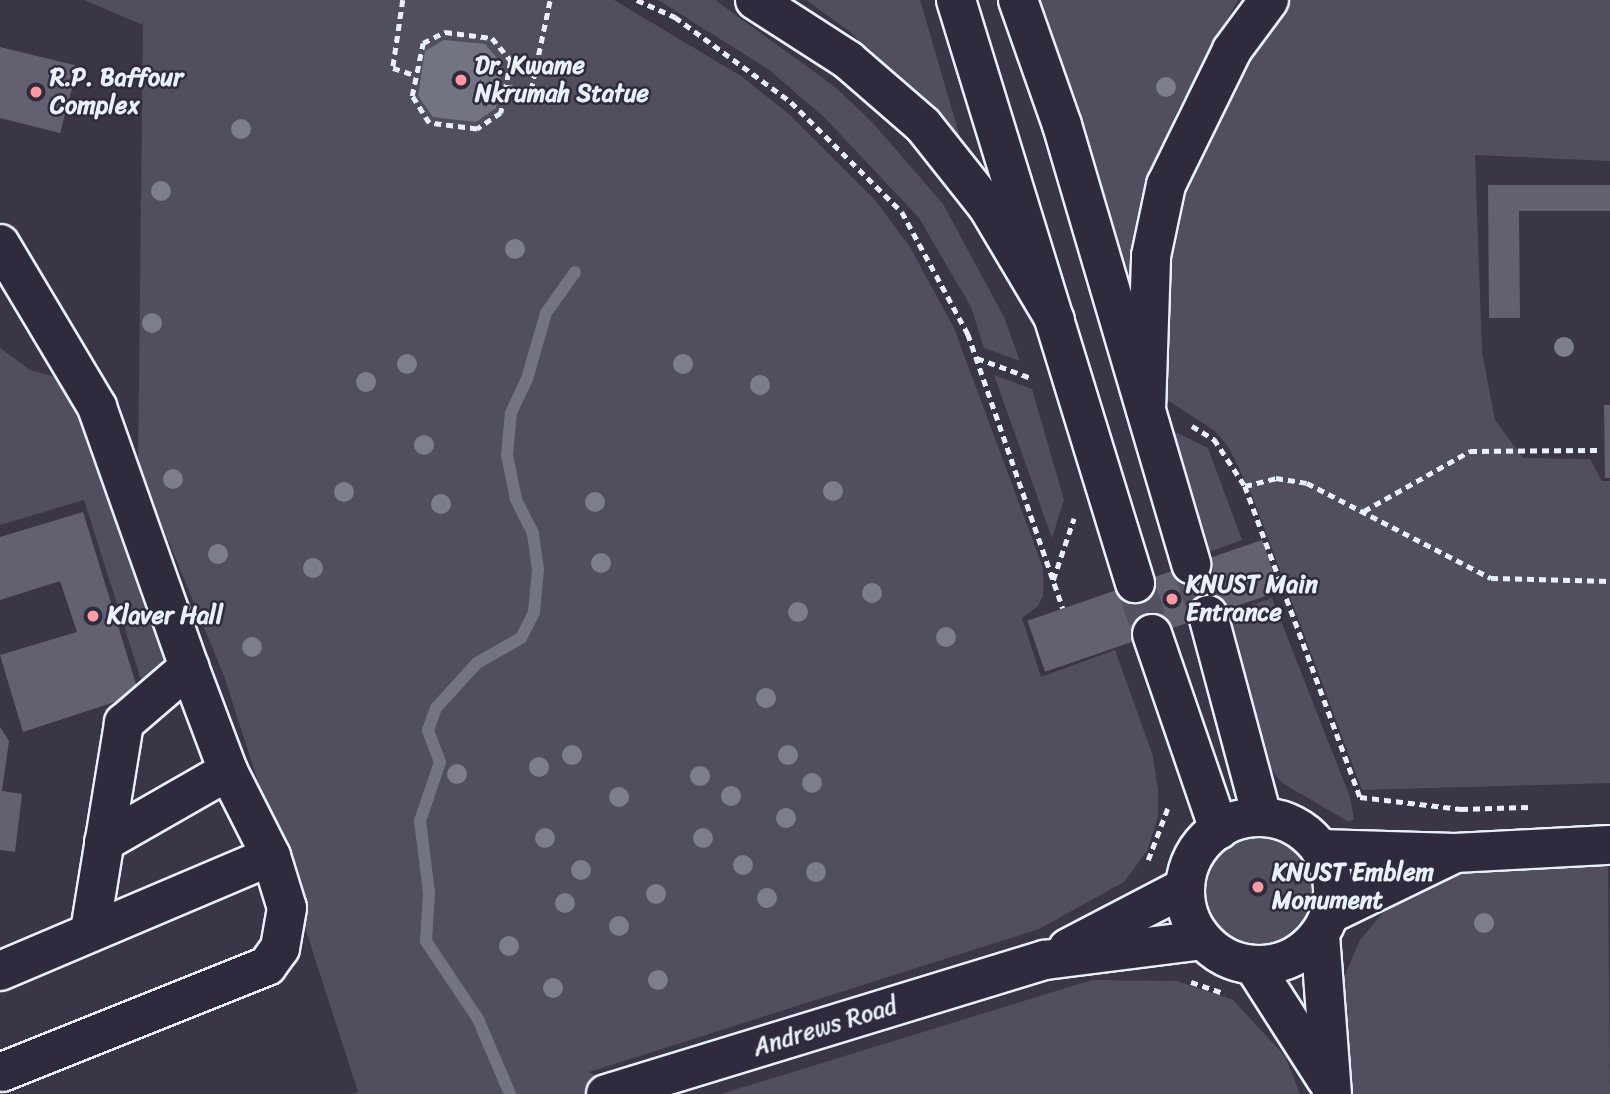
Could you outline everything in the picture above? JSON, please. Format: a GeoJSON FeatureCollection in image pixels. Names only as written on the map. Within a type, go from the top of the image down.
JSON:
{"type":"FeatureCollection","features":[{"type":"Feature","properties":{"kind":"main road"},"geometry":{"type":"LineString","coordinates":[[755,0],[848,60],[923,125],[988,207],[1055,320]]}},
{"type":"Feature","properties":{"kind":"main road"},"geometry":{"type":"LineString","coordinates":[[956,0],[1135,583]]}},
{"type":"Feature","properties":{"kind":"main road"},"geometry":{"type":"LineString","coordinates":[[1018,0],[1062,125],[1146,410],[1157,459],[1191,564]]}},
{"type":"Feature","properties":{"kind":"main road"},"geometry":{"type":"LineString","coordinates":[[1146,410],[1151,256],[1166,185],[1232,50],[1269,0]]}},
{"type":"Feature","properties":{"kind":"main road"},"geometry":{"type":"LineString","coordinates":[[0,244],[97,407],[228,771],[271,856],[287,908],[279,948],[267,965],[4,1078]]}},
{"type":"Feature","properties":{"kind":"main road"},"geometry":{"type":"LineString","coordinates":[[1208,615],[1262,817]]}},
{"type":"Feature","properties":{"kind":"main road"},"geometry":{"type":"LineString","coordinates":[[1152,634],[1219,830]]}},
{"type":"Feature","properties":{"kind":"main road"},"geometry":{"type":"LineString","coordinates":[[90,931],[124,722],[189,667]]}},
{"type":"Feature","properties":{"kind":"main road"},"geometry":{"type":"LineString","coordinates":[[104,842],[228,771]]}},
{"type":"Feature","properties":{"kind":"main road"},"geometry":{"type":"LineString","coordinates":[[1330,1088],[1325,925],[1334,891],[1331,868],[1320,849],[1285,821],[1262,817],[1219,830],[1195,854],[1185,887],[1189,916],[1203,940],[1226,958],[1254,965],[1283,962],[1304,951],[1325,925],[1455,853]]}},
{"type":"Feature","properties":{"kind":"main road"},"geometry":{"type":"LineString","coordinates":[[1320,849],[1455,853],[1610,845]]}},
{"type":"Feature","properties":{"kind":"main road"},"geometry":{"type":"LineString","coordinates":[[0,971],[271,856]]}},
{"type":"Feature","properties":{"kind":"main road","name":"Andrews Road"},"geometry":{"type":"LineString","coordinates":[[1045,960],[1185,887]]}},
{"type":"Feature","properties":{"kind":"main road","name":"Andrews Road"},"geometry":{"type":"LineString","coordinates":[[606,1094],[1045,960],[1203,940]]}},
{"type":"Feature","properties":{"kind":"main road"},"geometry":{"type":"LineString","coordinates":[[1254,965],[1330,1088]]}},
{"type":"Feature","properties":{"kind":"path"},"geometry":{"type":"LineString","coordinates":[[404,0],[393,68],[415,75]]}},
{"type":"Feature","properties":{"kind":"path"},"geometry":{"type":"LineString","coordinates":[[506,87],[531,90],[550,0]]}},
{"type":"Feature","properties":{"kind":"path"},"geometry":{"type":"LineString","coordinates":[[637,0],[675,17],[791,102],[902,212],[976,357],[1063,608]]}},
{"type":"Feature","properties":{"kind":"path"},"geometry":{"type":"LineString","coordinates":[[445,32],[492,38],[511,61],[501,113],[477,129],[429,123],[412,96],[415,75],[423,43],[445,32]]}},
{"type":"Feature","properties":{"kind":"path"},"geometry":{"type":"LineString","coordinates":[[976,357],[1035,380],[1031,368]]}},
{"type":"Feature","properties":{"kind":"path"},"geometry":{"type":"LineString","coordinates":[[1146,410],[1180,418],[1214,439],[1245,486],[1360,796],[1461,808],[1543,807]]}},
{"type":"Feature","properties":{"kind":"path"},"geometry":{"type":"LineString","coordinates":[[1363,512],[1470,451],[1597,450]]}},
{"type":"Feature","properties":{"kind":"path"},"geometry":{"type":"LineString","coordinates":[[1245,486],[1276,478],[1307,482],[1491,578],[1610,582]]}},
{"type":"Feature","properties":{"kind":"path"},"geometry":{"type":"LineString","coordinates":[[1053,580],[1074,516]]}},
{"type":"Feature","properties":{"kind":"path"},"geometry":{"type":"LineString","coordinates":[[1144,865],[1168,808],[1166,795]]}},
{"type":"Feature","properties":{"kind":"path"},"geometry":{"type":"LineString","coordinates":[[1181,978],[1228,995]]}},
{"type":"Feature","properties":{"kind":"shaded area"},"geometry":{"type":"Polygon","coordinates":[[[84,0],[614,0],[741,76],[790,115],[875,200],[910,247],[954,328],[1043,568],[1043,596],[1038,606],[1022,618],[1041,677],[1115,650],[1153,756],[1158,790],[1158,816],[1147,851],[1124,882],[1039,929],[589,1072],[624,1094],[351,1094],[358,1092],[224,676],[138,467],[143,25],[84,0]]]}},
{"type":"Feature","properties":{"kind":"shaded area"},"geometry":{"type":"Polygon","coordinates":[[[658,0],[715,0],[835,87],[872,122],[943,204],[1004,317],[1020,361],[984,348],[971,307],[919,218],[825,118],[768,69],[658,0]]]}},
{"type":"Feature","properties":{"kind":"shaded area"},"geometry":{"type":"Polygon","coordinates":[[[806,0],[920,0],[960,137],[849,31],[806,0]]]}},
{"type":"Feature","properties":{"kind":"shaded area"},"geometry":{"type":"Polygon","coordinates":[[[1025,0],[1238,0],[1175,115],[1142,211],[1125,319],[1025,0]]]}},
{"type":"Feature","properties":{"kind":"shaded area"},"geometry":{"type":"Polygon","coordinates":[[[1288,0],[1610,0],[1610,161],[1475,155],[1482,352],[1495,420],[1523,458],[1590,459],[1602,481],[1610,481],[1610,783],[1362,790],[1252,495],[1229,448],[1215,431],[1161,396],[1167,247],[1190,160],[1275,15],[1288,0]]]}},
{"type":"Feature","properties":{"kind":"shaded area"},"geometry":{"type":"Polygon","coordinates":[[[0,348],[30,370],[59,378],[76,393],[163,641],[162,685],[145,692],[84,500],[0,525],[0,348]]]}},
{"type":"Feature","properties":{"kind":"shaded area"},"geometry":{"type":"Polygon","coordinates":[[[994,375],[1032,389],[1064,500],[1052,538],[994,375]]]}},
{"type":"Feature","properties":{"kind":"shaded area"},"geometry":{"type":"Polygon","coordinates":[[[1165,427],[1208,448],[1242,540],[1198,556],[1165,427]]]}},
{"type":"Feature","properties":{"kind":"shaded area"},"geometry":{"type":"Polygon","coordinates":[[[1272,598],[1350,797],[1354,819],[1349,822],[1282,783],[1262,758],[1218,617],[1272,598]]]}},
{"type":"Feature","properties":{"kind":"shaded area"},"geometry":{"type":"Polygon","coordinates":[[[1261,835],[1282,839],[1300,851],[1312,869],[1316,890],[1312,911],[1300,929],[1282,941],[1261,945],[1240,941],[1222,929],[1210,911],[1206,890],[1210,869],[1222,851],[1240,839],[1261,835]]]}},
{"type":"Feature","properties":{"kind":"shaded area"},"geometry":{"type":"Polygon","coordinates":[[[1608,859],[1610,1094],[1351,1094],[1341,1063],[1338,991],[1360,940],[1384,912],[1416,888],[1452,871],[1608,859]]]}},
{"type":"Feature","properties":{"kind":"shaded area"},"geometry":{"type":"Polygon","coordinates":[[[1092,980],[1177,981],[1233,1000],[1285,1056],[1300,1094],[721,1094],[1092,980]]]}},
{"type":"Feature","properties":{"kind":"water"},"geometry":{"type":"Polygon","coordinates":[[[444,40],[485,44],[502,64],[496,108],[476,122],[433,117],[418,96],[425,51],[444,40]]]}},
{"type":"Feature","properties":{"kind":"building","name":"R.P. Baffour Complex"},"geometry":{"type":"Polygon","coordinates":[[[0,47],[78,66],[60,133],[0,118],[0,47]]]}},
{"type":"Feature","properties":{"kind":"building"},"geometry":{"type":"Polygon","coordinates":[[[1488,185],[1610,185],[1610,211],[1519,211],[1520,318],[1489,318],[1488,185]]]}},
{"type":"Feature","properties":{"kind":"building"},"geometry":{"type":"Polygon","coordinates":[[[1604,405],[1610,405],[1610,478],[1605,478],[1604,405]]]}},
{"type":"Feature","properties":{"kind":"building","name":"Klaver Hall"},"geometry":{"type":"Polygon","coordinates":[[[83,512],[139,694],[23,732],[0,655],[77,632],[60,581],[0,600],[0,537],[83,512]]]}},
{"type":"Feature","properties":{"kind":"building","name":"KNUST Main Entrance"},"geometry":{"type":"Polygon","coordinates":[[[1262,540],[1280,591],[1045,672],[1028,621],[1262,540]]]}},
{"type":"Feature","properties":{"kind":"building"},"geometry":{"type":"Polygon","coordinates":[[[0,727],[9,741],[2,791],[22,794],[15,852],[0,850],[0,727]]]}},
{"type":"Feature","properties":{"kind":"waterway"},"geometry":{"type":"LineString","coordinates":[[510,1094],[478,1019],[426,941],[429,893],[420,821],[440,762],[428,730],[436,708],[477,663],[521,638],[534,612],[538,570],[533,533],[516,499],[507,455],[511,413],[527,379],[546,313],[575,272]]}},
{"type":"Feature","properties":{"kind":"tunnel"},"geometry":{"type":"LineString","coordinates":[[1191,564],[1208,615]]}},
{"type":"Feature","properties":{"kind":"tunnel"},"geometry":{"type":"LineString","coordinates":[[1135,583],[1152,634]]}},
{"type":"Feature","properties":{"kind":"place","name":"Dr. Kwame Nkrumah Statue"},"geometry":{"type":"Point","coordinates":[461,80]}},
{"type":"Feature","properties":{"kind":"place","name":"R.P. Baffour Complex"},"geometry":{"type":"Point","coordinates":[36,92]}},
{"type":"Feature","properties":{"kind":"place","name":"KNUST Main Entrance"},"geometry":{"type":"Point","coordinates":[1172,599]}},
{"type":"Feature","properties":{"kind":"place","name":"Klaver Hall"},"geometry":{"type":"Point","coordinates":[93,616]}},
{"type":"Feature","properties":{"kind":"place","name":"KNUST Emblem Monument"},"geometry":{"type":"Point","coordinates":[1258,887]}}]}
